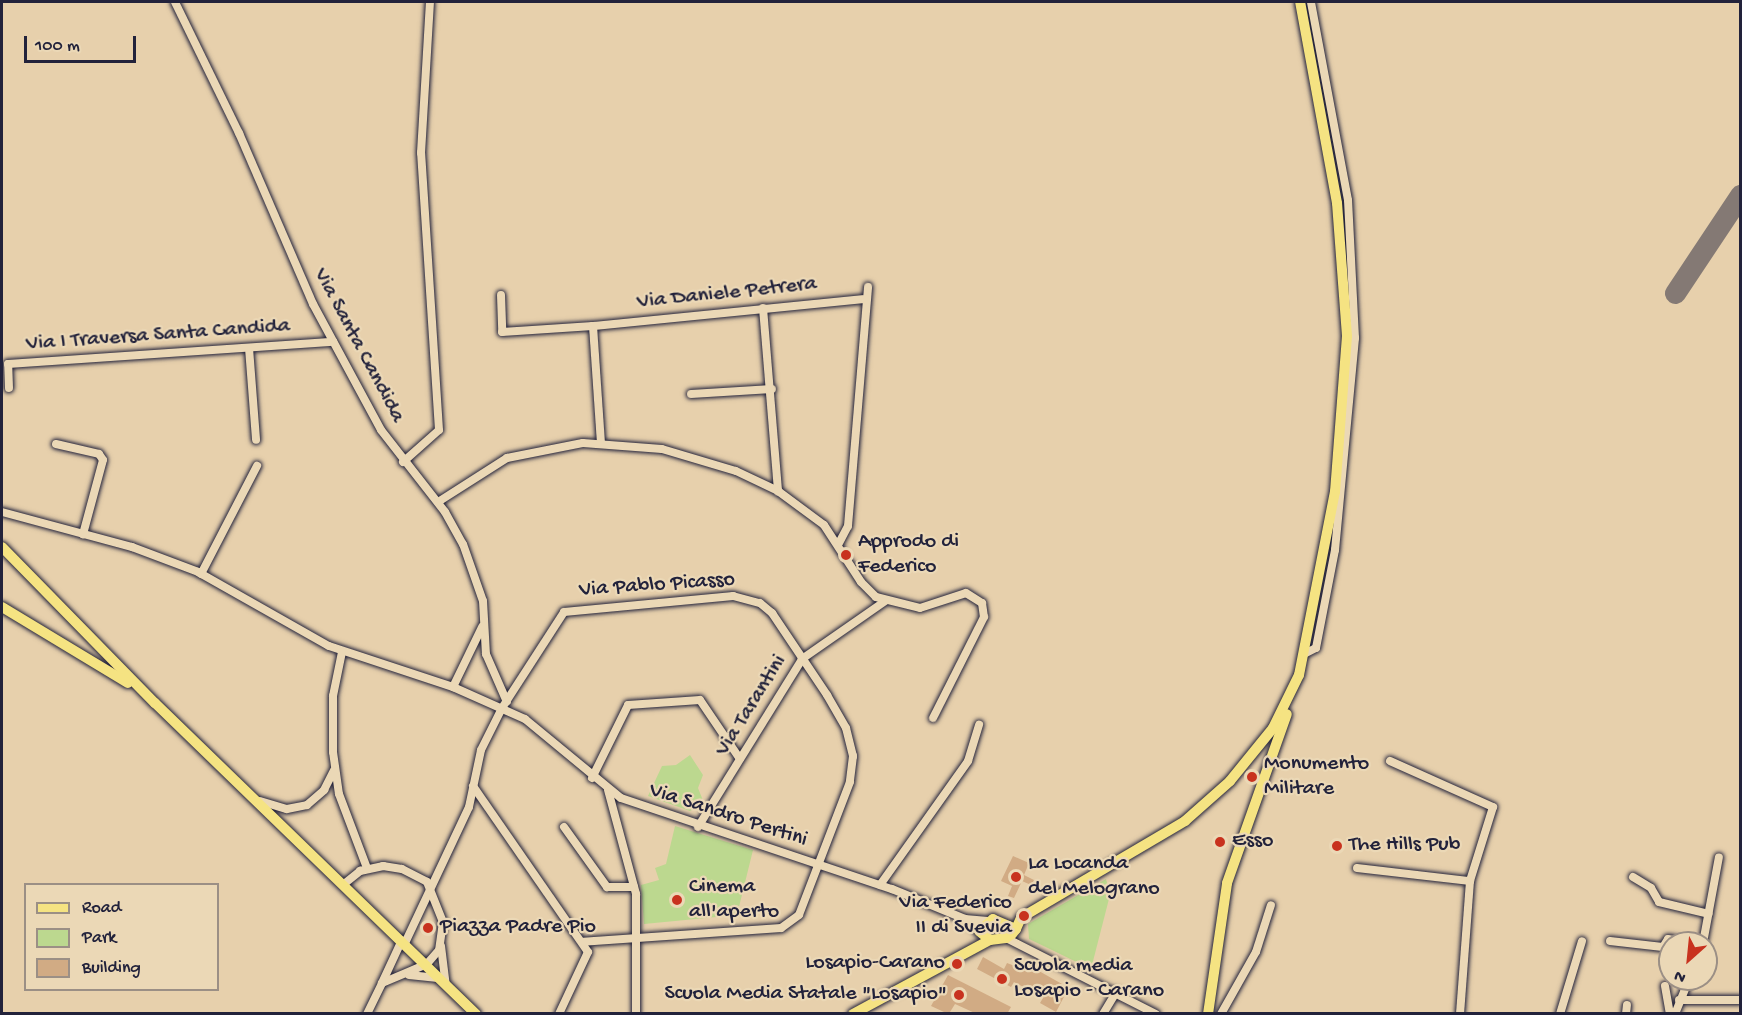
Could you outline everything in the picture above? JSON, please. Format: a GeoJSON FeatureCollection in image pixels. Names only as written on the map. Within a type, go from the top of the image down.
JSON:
{"type":"FeatureCollection","features":[{"type":"Feature","properties":{"kind":"main road"},"geometry":{"type":"LineString","coordinates":[[1208,1014],[1227,884],[1306,652],[1335,492],[1347,336],[1337,203],[1300,2]]}},
{"type":"Feature","properties":{"kind":"main road"},"geometry":{"type":"LineString","coordinates":[[2,547],[154,703],[260,801],[476,1014]]}},
{"type":"Feature","properties":{"kind":"main road"},"geometry":{"type":"LineString","coordinates":[[2,607],[77,649],[154,703]]}},
{"type":"Feature","properties":{"kind":"main road"},"geometry":{"type":"LineString","coordinates":[[983,935],[1006,938],[1018,924],[1140,852],[1200,809],[1273,728],[1293,694]]}},
{"type":"Feature","properties":{"kind":"main road"},"geometry":{"type":"LineString","coordinates":[[853,1014],[971,946],[983,935],[988,921],[1001,919],[1018,924]]}},
{"type":"Feature","properties":{"kind":"street","name":"Via Santa Candida"},"geometry":{"type":"LineString","coordinates":[[175,2],[333,342],[403,462],[438,502],[472,563],[483,602],[483,624],[489,664],[504,705]]}},
{"type":"Feature","properties":{"kind":"street"},"geometry":{"type":"LineString","coordinates":[[403,462],[439,430],[421,129],[430,2]]}},
{"type":"Feature","properties":{"kind":"street"},"geometry":{"type":"LineString","coordinates":[[1306,652],[1316,648],[1335,550],[1355,338],[1348,200],[1311,2]]}},
{"type":"Feature","properties":{"kind":"street"},"geometry":{"type":"LineString","coordinates":[[839,543],[848,526],[861,389],[863,299],[868,287]]}},
{"type":"Feature","properties":{"kind":"street","name":"Via Daniele Petrera"},"geometry":{"type":"LineString","coordinates":[[501,295],[502,332],[593,326],[863,299]]}},
{"type":"Feature","properties":{"kind":"street"},"geometry":{"type":"LineString","coordinates":[[763,308],[772,389],[778,490]]}},
{"type":"Feature","properties":{"kind":"street"},"geometry":{"type":"LineString","coordinates":[[593,326],[601,442]]}},
{"type":"Feature","properties":{"kind":"street","name":"Via I Traversa Santa Candida"},"geometry":{"type":"LineString","coordinates":[[9,388],[8,364],[333,342]]}},
{"type":"Feature","properties":{"kind":"street"},"geometry":{"type":"LineString","coordinates":[[249,348],[256,440]]}},
{"type":"Feature","properties":{"kind":"street"},"geometry":{"type":"LineString","coordinates":[[691,394],[772,389]]}},
{"type":"Feature","properties":{"kind":"street"},"geometry":{"type":"LineString","coordinates":[[438,502],[478,472],[517,454],[601,442],[681,453],[778,490],[824,525],[839,543],[861,582],[885,601],[920,608],[966,593],[984,606],[984,617],[933,718]]}},
{"type":"Feature","properties":{"kind":"street"},"geometry":{"type":"LineString","coordinates":[[56,444],[99,454],[103,460],[83,534]]}},
{"type":"Feature","properties":{"kind":"street"},"geometry":{"type":"LineString","coordinates":[[201,574],[257,466]]}},
{"type":"Feature","properties":{"kind":"street","name":"Via Sandro Pertini"},"geometry":{"type":"LineString","coordinates":[[2,512],[83,534],[201,574],[342,652],[504,705],[536,726],[608,790],[698,827],[880,885],[965,919]]}},
{"type":"Feature","properties":{"kind":"street","name":"Via Pablo Picasso"},"geometry":{"type":"LineString","coordinates":[[367,1014],[470,807],[475,764],[504,705],[561,615],[577,608],[747,598],[772,613],[846,728],[853,756],[850,782],[799,915],[781,928],[583,942]]}},
{"type":"Feature","properties":{"kind":"street","name":"Via Tarantini"},"geometry":{"type":"LineString","coordinates":[[698,827],[802,659],[885,601]]}},
{"type":"Feature","properties":{"kind":"street"},"geometry":{"type":"LineString","coordinates":[[453,687],[483,624]]}},
{"type":"Feature","properties":{"kind":"street"},"geometry":{"type":"LineString","coordinates":[[342,652],[333,696],[335,767],[345,813],[367,868]]}},
{"type":"Feature","properties":{"kind":"street"},"geometry":{"type":"LineString","coordinates":[[592,778],[628,705],[700,700],[740,759]]}},
{"type":"Feature","properties":{"kind":"street"},"geometry":{"type":"LineString","coordinates":[[880,885],[968,761],[979,725]]}},
{"type":"Feature","properties":{"kind":"street"},"geometry":{"type":"LineString","coordinates":[[1390,761],[1493,807],[1470,881],[1460,1014]]}},
{"type":"Feature","properties":{"kind":"street"},"geometry":{"type":"LineString","coordinates":[[260,801],[287,809],[307,805],[324,790],[335,767]]}},
{"type":"Feature","properties":{"kind":"street"},"geometry":{"type":"LineString","coordinates":[[473,786],[583,942],[587,957],[559,1014]]}},
{"type":"Feature","properties":{"kind":"street"},"geometry":{"type":"LineString","coordinates":[[608,790],[634,887],[639,937],[636,1014]]}},
{"type":"Feature","properties":{"kind":"street"},"geometry":{"type":"LineString","coordinates":[[564,827],[607,887],[634,887]]}},
{"type":"Feature","properties":{"kind":"street"},"geometry":{"type":"LineString","coordinates":[[1705,931],[1719,857]]}},
{"type":"Feature","properties":{"kind":"street"},"geometry":{"type":"LineString","coordinates":[[344,884],[367,868],[402,869],[432,887],[443,922],[441,945],[443,981],[407,975]]}},
{"type":"Feature","properties":{"kind":"street"},"geometry":{"type":"LineString","coordinates":[[1357,868],[1470,881]]}},
{"type":"Feature","properties":{"kind":"street"},"geometry":{"type":"LineString","coordinates":[[1633,877],[1651,888],[1659,902],[1709,914]]}},
{"type":"Feature","properties":{"kind":"street"},"geometry":{"type":"LineString","coordinates":[[1221,1014],[1256,952],[1271,905]]}},
{"type":"Feature","properties":{"kind":"street"},"geometry":{"type":"LineString","coordinates":[[965,919],[988,921]]}},
{"type":"Feature","properties":{"kind":"street"},"geometry":{"type":"LineString","coordinates":[[965,919],[983,935]]}},
{"type":"Feature","properties":{"kind":"street"},"geometry":{"type":"LineString","coordinates":[[1018,924],[1024,944]]}},
{"type":"Feature","properties":{"kind":"street"},"geometry":{"type":"LineString","coordinates":[[1006,938],[1024,944],[1116,992],[1142,1010],[1156,1014]]}},
{"type":"Feature","properties":{"kind":"street"},"geometry":{"type":"LineString","coordinates":[[1610,940],[1658,946]]}},
{"type":"Feature","properties":{"kind":"street"},"geometry":{"type":"LineString","coordinates":[[1560,1014],[1582,941]]}},
{"type":"Feature","properties":{"kind":"street"},"geometry":{"type":"LineString","coordinates":[[382,984],[407,975],[427,964],[441,945]]}},
{"type":"Feature","properties":{"kind":"street"},"geometry":{"type":"LineString","coordinates":[[1666,991],[1670,1014]]}},
{"type":"Feature","properties":{"kind":"street"},"geometry":{"type":"LineString","coordinates":[[1675,1014],[1683,991]]}},
{"type":"Feature","properties":{"kind":"street"},"geometry":{"type":"LineString","coordinates":[[1103,1014],[1116,992]]}},
{"type":"Feature","properties":{"kind":"street"},"geometry":{"type":"LineString","coordinates":[[1679,1000],[1740,1000]]}},
{"type":"Feature","properties":{"kind":"green space"},"geometry":{"type":"Polygon","coordinates":[[[690,755],[703,775],[698,788],[704,803],[690,811],[648,796],[662,766],[676,765],[690,755]]]}},
{"type":"Feature","properties":{"kind":"green space"},"geometry":{"type":"Polygon","coordinates":[[[675,826],[753,850],[737,915],[644,924],[641,885],[659,880],[655,868],[666,864],[675,826]]]}},
{"type":"Feature","properties":{"kind":"green space"},"geometry":{"type":"Polygon","coordinates":[[[1106,879],[1110,895],[1091,969],[1029,939],[1028,924],[1106,879]]]}},
{"type":"Feature","properties":{"kind":"building","name":"La Locanda del Melograno"},"geometry":{"type":"Polygon","coordinates":[[[1013,856],[1029,863],[1024,875],[1034,880],[1031,885],[1022,881],[1014,898],[1008,896],[1012,886],[1001,881],[1013,856]]]}},
{"type":"Feature","properties":{"kind":"building"},"geometry":{"type":"Polygon","coordinates":[[[983,957],[1004,969],[1007,963],[1020,968],[1023,962],[1062,984],[1060,989],[1066,993],[1056,1012],[1040,1003],[1043,998],[1014,982],[1011,987],[977,969],[983,957]]]}},
{"type":"Feature","properties":{"kind":"building","name":"Scuola Media Statale \"Losapio\""},"geometry":{"type":"Polygon","coordinates":[[[948,975],[1011,1007],[1007,1014],[977,1014],[955,1004],[950,1012],[944,1012],[931,1006],[948,975]]]}},
{"type":"Feature","properties":{"kind":"taxiway"},"geometry":{"type":"LineString","coordinates":[[1675,293],[1740,195]]}},
{"type":"Feature","properties":{"kind":"place","name":"Approdo di Federico"},"geometry":{"type":"Point","coordinates":[846,555]}},
{"type":"Feature","properties":{"kind":"place","name":"Monumento Militare"},"geometry":{"type":"Point","coordinates":[1252,777]}},
{"type":"Feature","properties":{"kind":"place","name":"Esso"},"geometry":{"type":"Point","coordinates":[1220,842]}},
{"type":"Feature","properties":{"kind":"place","name":"The Hills Pub"},"geometry":{"type":"Point","coordinates":[1337,846]}},
{"type":"Feature","properties":{"kind":"place","name":"La Locanda del Melograno"},"geometry":{"type":"Point","coordinates":[1016,877]}},
{"type":"Feature","properties":{"kind":"place","name":"Cinema all'aperto"},"geometry":{"type":"Point","coordinates":[677,900]}},
{"type":"Feature","properties":{"kind":"place","name":"Via Federico II di Svevia"},"geometry":{"type":"Point","coordinates":[1024,916]}},
{"type":"Feature","properties":{"kind":"place","name":"Piazza Padre Pio"},"geometry":{"type":"Point","coordinates":[428,928]}},
{"type":"Feature","properties":{"kind":"place","name":"Losapio-Carano"},"geometry":{"type":"Point","coordinates":[957,964]}},
{"type":"Feature","properties":{"kind":"place","name":"Scuola media Losapio - Carano"},"geometry":{"type":"Point","coordinates":[1002,979]}},
{"type":"Feature","properties":{"kind":"place","name":"Scuola Media Statale \"Losapio\""},"geometry":{"type":"Point","coordinates":[959,995]}}]}
